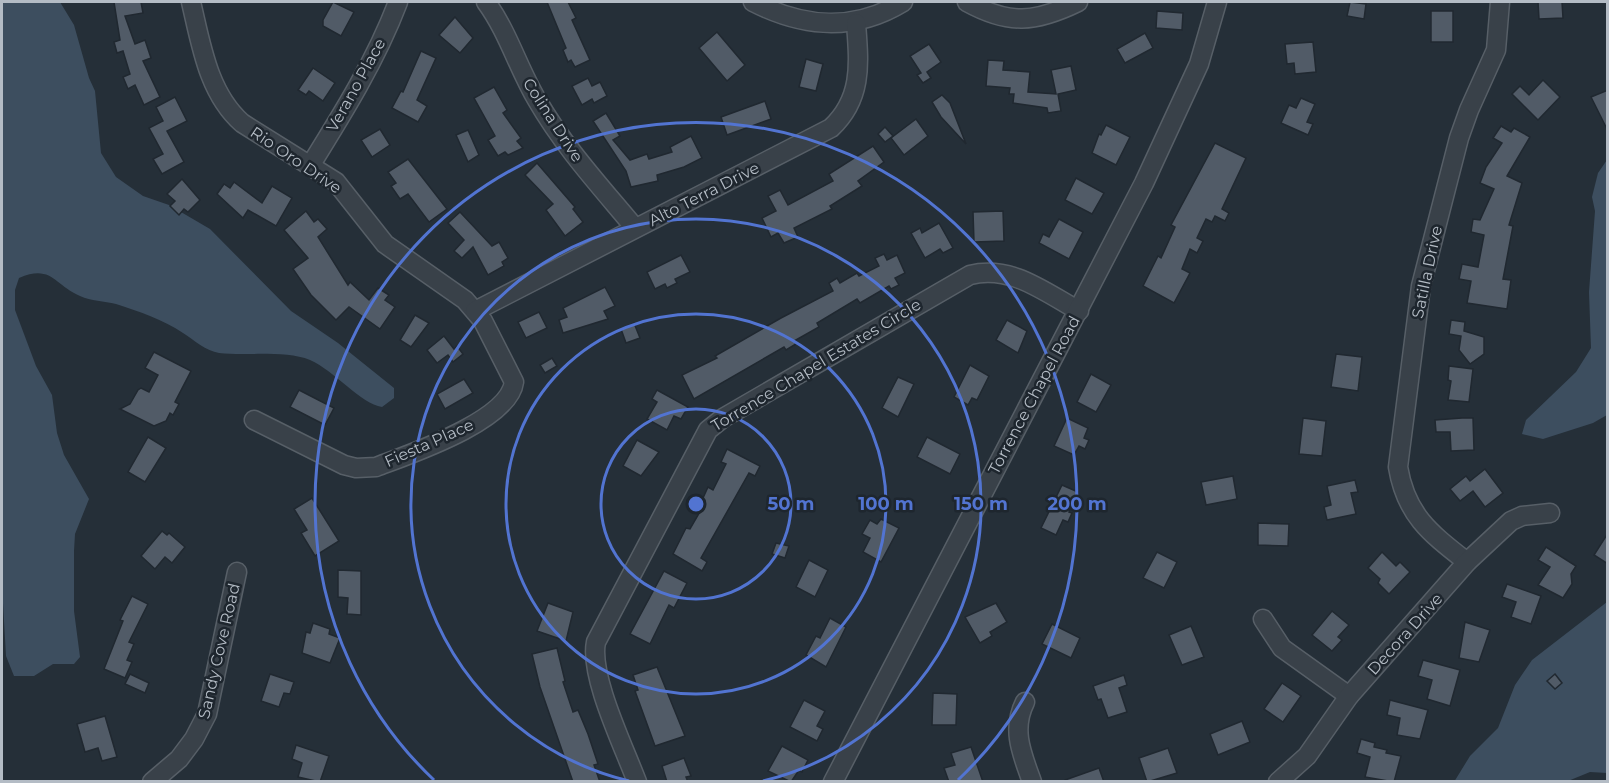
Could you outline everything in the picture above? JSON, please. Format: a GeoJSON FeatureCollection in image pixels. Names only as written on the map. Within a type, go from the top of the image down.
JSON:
{"type":"FeatureCollection","features":[{"type":"Feature","properties":{"kind":"street","name":"Rio Oro Drive"},"geometry":{"type":"LineString","coordinates":[[191,2],[214,85],[221,101],[242,123],[310,165],[344,190],[385,244],[456,293],[475,311]]}},
{"type":"Feature","properties":{"kind":"street","name":"Verano Place"},"geometry":{"type":"LineString","coordinates":[[310,165],[354,93],[398,2]]}},
{"type":"Feature","properties":{"kind":"street","name":"Colina Drive"},"geometry":{"type":"LineString","coordinates":[[486,2],[506,34],[538,101],[554,127],[589,174],[635,228]]}},
{"type":"Feature","properties":{"kind":"street"},"geometry":{"type":"LineString","coordinates":[[753,2],[806,20],[831,24],[856,23],[887,12],[903,2]]}},
{"type":"Feature","properties":{"kind":"street"},"geometry":{"type":"LineString","coordinates":[[967,2],[990,14],[1025,19],[1049,15],[1078,2]]}},
{"type":"Feature","properties":{"kind":"street","name":"Torrence Chapel Road"},"geometry":{"type":"LineString","coordinates":[[833,782],[1179,112],[1199,64],[1217,2]]}},
{"type":"Feature","properties":{"kind":"street","name":"Satilla Drive"},"geometry":{"type":"LineString","coordinates":[[1467,561],[1431,532],[1413,513],[1401,486],[1398,466],[1421,286],[1459,138],[1469,110],[1497,50],[1500,2]]}},
{"type":"Feature","properties":{"kind":"street","name":"Alto Terra Drive"},"geometry":{"type":"LineString","coordinates":[[475,311],[825,132],[840,120],[851,102],[858,82],[856,23]]}},
{"type":"Feature","properties":{"kind":"street","name":"Torrence Chapel Estates Circle"},"geometry":{"type":"LineString","coordinates":[[637,782],[596,672],[594,658],[596,642],[708,429],[723,418],[970,275],[987,271],[1006,274],[1078,311]]}},
{"type":"Feature","properties":{"kind":"street","name":"Fiesta Place"},"geometry":{"type":"LineString","coordinates":[[254,420],[327,458],[356,468],[376,467],[459,431],[503,405],[514,388],[512,374],[475,311]]}},
{"type":"Feature","properties":{"kind":"street","name":"Decora Drive"},"geometry":{"type":"LineString","coordinates":[[1278,782],[1307,756],[1349,696],[1467,561],[1511,521],[1522,516],[1550,513]]}},
{"type":"Feature","properties":{"kind":"street","name":"Sandy Cove Road"},"geometry":{"type":"LineString","coordinates":[[152,782],[178,759],[194,739],[207,714],[237,572]]}},
{"type":"Feature","properties":{"kind":"street"},"geometry":{"type":"LineString","coordinates":[[1263,620],[1282,648],[1349,696]]}},
{"type":"Feature","properties":{"kind":"street"},"geometry":{"type":"LineString","coordinates":[[1025,702],[1018,724],[1018,741],[1032,782]]}},
{"type":"Feature","properties":{"kind":"water"},"geometry":{"type":"Polygon","coordinates":[[[2,2],[60,2],[74,25],[95,91],[101,153],[116,177],[143,196],[169,205],[210,229],[291,311],[338,343],[394,388],[394,398],[382,407],[374,405],[310,360],[289,355],[214,352],[159,320],[116,304],[80,296],[46,275],[30,274],[19,278],[15,290],[15,310],[36,366],[52,395],[57,433],[64,455],[89,499],[75,534],[74,551],[74,611],[80,657],[74,664],[53,664],[34,676],[14,676],[6,656],[2,586],[2,2]]]}},
{"type":"Feature","properties":{"kind":"water"},"geometry":{"type":"Polygon","coordinates":[[[1607,160],[1607,415],[1593,423],[1543,439],[1522,434],[1526,420],[1576,372],[1591,348],[1589,292],[1595,211],[1592,197],[1598,173],[1607,160]]]}},
{"type":"Feature","properties":{"kind":"water"},"geometry":{"type":"Polygon","coordinates":[[[1607,602],[1607,773],[1590,772],[1568,781],[1454,782],[1470,756],[1498,728],[1515,685],[1532,660],[1607,602]]]}},
{"type":"Feature","properties":{"kind":"building"},"geometry":{"type":"Polygon","coordinates":[[[114,2],[141,2],[143,13],[125,16],[135,44],[145,40],[151,58],[143,61],[160,97],[144,105],[135,85],[128,89],[123,77],[130,74],[123,51],[117,53],[114,42],[120,40],[114,2]]]}},
{"type":"Feature","properties":{"kind":"building"},"geometry":{"type":"Polygon","coordinates":[[[333,2],[354,12],[341,36],[323,26],[323,20],[333,2]]]}},
{"type":"Feature","properties":{"kind":"building"},"geometry":{"type":"Polygon","coordinates":[[[547,2],[568,2],[576,18],[572,20],[590,60],[575,67],[571,60],[568,62],[563,50],[566,48],[547,2]]]}},
{"type":"Feature","properties":{"kind":"building"},"geometry":{"type":"Polygon","coordinates":[[[1350,2],[1366,4],[1364,19],[1347,16],[1350,2]]]}},
{"type":"Feature","properties":{"kind":"building"},"geometry":{"type":"Polygon","coordinates":[[[1538,2],[1562,2],[1563,18],[1539,19],[1538,2]]]}},
{"type":"Feature","properties":{"kind":"building"},"geometry":{"type":"Polygon","coordinates":[[[1157,11],[1183,13],[1182,30],[1156,28],[1157,11]]]}},
{"type":"Feature","properties":{"kind":"building"},"geometry":{"type":"Polygon","coordinates":[[[1431,11],[1453,11],[1453,42],[1431,42],[1431,11]]]}},
{"type":"Feature","properties":{"kind":"building"},"geometry":{"type":"Polygon","coordinates":[[[455,17],[473,38],[460,53],[439,35],[455,17]]]}},
{"type":"Feature","properties":{"kind":"building"},"geometry":{"type":"Polygon","coordinates":[[[717,32],[745,65],[727,81],[699,48],[717,32]]]}},
{"type":"Feature","properties":{"kind":"building"},"geometry":{"type":"Polygon","coordinates":[[[1145,33],[1153,48],[1125,63],[1117,49],[1145,33]]]}},
{"type":"Feature","properties":{"kind":"building"},"geometry":{"type":"Polygon","coordinates":[[[1313,42],[1316,72],[1295,74],[1294,63],[1287,64],[1285,44],[1313,42]]]}},
{"type":"Feature","properties":{"kind":"building"},"geometry":{"type":"Polygon","coordinates":[[[929,44],[941,62],[927,72],[931,78],[923,83],[917,75],[921,73],[910,56],[929,44]]]}},
{"type":"Feature","properties":{"kind":"building"},"geometry":{"type":"Polygon","coordinates":[[[421,51],[436,58],[417,100],[427,106],[418,122],[392,108],[401,91],[403,92],[421,51]]]}},
{"type":"Feature","properties":{"kind":"building"},"geometry":{"type":"Polygon","coordinates":[[[806,59],[823,64],[816,91],[799,87],[806,59]]]}},
{"type":"Feature","properties":{"kind":"building"},"geometry":{"type":"Polygon","coordinates":[[[988,60],[1004,61],[1003,70],[1030,72],[1028,92],[1056,94],[1051,70],[1071,66],[1076,90],[1058,94],[1061,111],[1048,113],[1047,108],[1013,103],[1014,94],[1009,94],[1010,88],[986,86],[988,60]]]}},
{"type":"Feature","properties":{"kind":"building"},"geometry":{"type":"Polygon","coordinates":[[[313,68],[335,83],[323,101],[309,91],[306,95],[298,90],[313,68]]]}},
{"type":"Feature","properties":{"kind":"building"},"geometry":{"type":"Polygon","coordinates":[[[588,78],[592,86],[600,82],[607,96],[594,103],[592,99],[582,105],[572,86],[588,78]]]}},
{"type":"Feature","properties":{"kind":"building"},"geometry":{"type":"Polygon","coordinates":[[[1543,80],[1560,97],[1538,120],[1512,94],[1520,86],[1529,95],[1543,80]]]}},
{"type":"Feature","properties":{"kind":"building"},"geometry":{"type":"Polygon","coordinates":[[[494,87],[507,110],[503,113],[521,138],[517,141],[523,148],[508,155],[505,152],[498,156],[488,140],[495,136],[474,98],[494,87]]]}},
{"type":"Feature","properties":{"kind":"building"},"geometry":{"type":"Polygon","coordinates":[[[1608,90],[1608,131],[1591,97],[1608,90]]]}},
{"type":"Feature","properties":{"kind":"building"},"geometry":{"type":"Polygon","coordinates":[[[942,95],[950,103],[966,144],[941,117],[932,102],[942,95]]]}},
{"type":"Feature","properties":{"kind":"building"},"geometry":{"type":"Polygon","coordinates":[[[175,97],[187,121],[167,131],[184,162],[162,174],[153,159],[163,154],[149,128],[163,121],[156,107],[175,97]]]}},
{"type":"Feature","properties":{"kind":"building"},"geometry":{"type":"Polygon","coordinates":[[[1301,98],[1315,104],[1307,122],[1313,124],[1308,135],[1281,123],[1289,105],[1296,108],[1301,98]]]}},
{"type":"Feature","properties":{"kind":"building"},"geometry":{"type":"Polygon","coordinates":[[[765,101],[771,119],[727,135],[721,117],[765,101]]]}},
{"type":"Feature","properties":{"kind":"building"},"geometry":{"type":"Polygon","coordinates":[[[606,113],[620,136],[613,140],[630,160],[647,154],[649,159],[672,152],[670,147],[691,136],[702,158],[684,167],[657,175],[658,181],[631,187],[626,171],[593,121],[606,113]]]}},
{"type":"Feature","properties":{"kind":"building"},"geometry":{"type":"Polygon","coordinates":[[[916,119],[928,136],[904,155],[891,138],[916,119]]]}},
{"type":"Feature","properties":{"kind":"building"},"geometry":{"type":"Polygon","coordinates":[[[1106,125],[1130,137],[1116,165],[1092,153],[1099,134],[1101,135],[1106,125]]]}},
{"type":"Feature","properties":{"kind":"building"},"geometry":{"type":"Polygon","coordinates":[[[1501,126],[1511,132],[1514,128],[1530,137],[1507,176],[1522,183],[1509,225],[1513,226],[1503,279],[1511,280],[1507,309],[1467,303],[1471,281],[1459,279],[1462,264],[1478,267],[1484,235],[1471,232],[1473,219],[1480,220],[1494,189],[1480,183],[1486,167],[1502,143],[1493,138],[1501,126]]]}},
{"type":"Feature","properties":{"kind":"building"},"geometry":{"type":"Polygon","coordinates":[[[885,127],[893,136],[885,142],[878,134],[885,127]]]}},
{"type":"Feature","properties":{"kind":"building"},"geometry":{"type":"Polygon","coordinates":[[[380,129],[390,145],[372,157],[361,140],[380,129]]]}},
{"type":"Feature","properties":{"kind":"building"},"geometry":{"type":"Polygon","coordinates":[[[468,130],[479,155],[468,162],[456,135],[468,130]]]}},
{"type":"Feature","properties":{"kind":"building"},"geometry":{"type":"Polygon","coordinates":[[[1215,143],[1246,158],[1222,209],[1229,213],[1225,221],[1215,216],[1212,222],[1206,219],[1197,238],[1203,241],[1197,253],[1190,249],[1182,269],[1190,273],[1174,303],[1143,286],[1158,256],[1161,258],[1175,227],[1171,225],[1215,143]]]}},
{"type":"Feature","properties":{"kind":"building"},"geometry":{"type":"Polygon","coordinates":[[[873,146],[884,162],[858,181],[862,186],[830,206],[832,209],[794,228],[798,237],[784,243],[778,233],[771,237],[762,218],[776,211],[768,196],[780,190],[788,205],[833,181],[829,174],[873,146]]]}},
{"type":"Feature","properties":{"kind":"building"},"geometry":{"type":"Polygon","coordinates":[[[408,159],[447,209],[429,222],[408,194],[400,199],[391,186],[396,183],[388,172],[408,159]]]}},
{"type":"Feature","properties":{"kind":"building"},"geometry":{"type":"Polygon","coordinates":[[[537,163],[575,207],[573,209],[583,222],[565,236],[546,210],[553,204],[525,175],[537,163]]]}},
{"type":"Feature","properties":{"kind":"building"},"geometry":{"type":"Polygon","coordinates":[[[1076,178],[1104,193],[1092,214],[1065,200],[1076,178]]]}},
{"type":"Feature","properties":{"kind":"building"},"geometry":{"type":"Polygon","coordinates":[[[182,179],[200,200],[188,212],[184,209],[179,215],[170,206],[175,201],[167,194],[182,179]]]}},
{"type":"Feature","properties":{"kind":"building"},"geometry":{"type":"Polygon","coordinates":[[[234,182],[262,203],[272,186],[292,198],[276,226],[248,210],[243,218],[217,194],[224,184],[230,188],[234,182]]]}},
{"type":"Feature","properties":{"kind":"building"},"geometry":{"type":"Polygon","coordinates":[[[306,211],[314,222],[318,219],[327,229],[318,237],[348,285],[350,282],[369,300],[378,288],[389,295],[385,300],[395,307],[380,329],[349,307],[336,320],[311,295],[293,269],[308,258],[284,230],[306,211]]]}},
{"type":"Feature","properties":{"kind":"building"},"geometry":{"type":"Polygon","coordinates":[[[1003,211],[1004,241],[974,242],[973,212],[1003,211]]]}},
{"type":"Feature","properties":{"kind":"building"},"geometry":{"type":"Polygon","coordinates":[[[460,212],[492,246],[499,242],[508,258],[502,262],[504,266],[488,275],[473,247],[462,258],[454,251],[464,240],[448,223],[460,212]]]}},
{"type":"Feature","properties":{"kind":"building"},"geometry":{"type":"Polygon","coordinates":[[[1059,219],[1083,232],[1069,259],[1039,243],[1043,234],[1049,237],[1059,219]]]}},
{"type":"Feature","properties":{"kind":"building"},"geometry":{"type":"Polygon","coordinates":[[[939,223],[953,248],[943,253],[940,249],[925,258],[911,233],[920,228],[922,233],[939,223]]]}},
{"type":"Feature","properties":{"kind":"building"},"geometry":{"type":"Polygon","coordinates":[[[884,254],[887,260],[897,255],[905,273],[895,278],[899,285],[891,289],[889,286],[860,303],[857,299],[817,323],[819,327],[794,341],[796,344],[786,350],[784,347],[694,399],[682,375],[717,358],[715,356],[833,291],[829,283],[837,278],[840,283],[857,273],[859,276],[879,266],[875,258],[884,254]]]}},
{"type":"Feature","properties":{"kind":"building"},"geometry":{"type":"Polygon","coordinates":[[[681,255],[690,272],[675,279],[677,283],[667,288],[665,284],[655,289],[647,272],[681,255]]]}},
{"type":"Feature","properties":{"kind":"building"},"geometry":{"type":"Polygon","coordinates":[[[605,287],[615,306],[604,311],[608,319],[563,333],[559,320],[567,317],[563,308],[605,287]]]}},
{"type":"Feature","properties":{"kind":"building"},"geometry":{"type":"Polygon","coordinates":[[[539,312],[547,328],[526,338],[518,322],[539,312]]]}},
{"type":"Feature","properties":{"kind":"building"},"geometry":{"type":"Polygon","coordinates":[[[415,315],[429,323],[411,347],[400,340],[415,315]]]}},
{"type":"Feature","properties":{"kind":"building"},"geometry":{"type":"Polygon","coordinates":[[[1007,320],[1027,331],[1018,353],[996,340],[1007,320]]]}},
{"type":"Feature","properties":{"kind":"building"},"geometry":{"type":"Polygon","coordinates":[[[1451,320],[1465,322],[1464,331],[1484,337],[1484,354],[1470,364],[1459,350],[1461,336],[1449,334],[1451,320]]]}},
{"type":"Feature","properties":{"kind":"building"},"geometry":{"type":"Polygon","coordinates":[[[634,323],[640,338],[626,343],[621,329],[634,323]]]}},
{"type":"Feature","properties":{"kind":"building"},"geometry":{"type":"Polygon","coordinates":[[[444,336],[454,349],[457,346],[463,354],[453,362],[448,355],[437,363],[427,350],[444,336]]]}},
{"type":"Feature","properties":{"kind":"building"},"geometry":{"type":"Polygon","coordinates":[[[154,352],[191,371],[175,402],[179,404],[173,415],[170,413],[166,421],[154,426],[120,409],[130,404],[141,388],[149,392],[158,375],[145,368],[154,352]]]}},
{"type":"Feature","properties":{"kind":"building"},"geometry":{"type":"Polygon","coordinates":[[[1336,354],[1362,357],[1358,391],[1331,387],[1336,354]]]}},
{"type":"Feature","properties":{"kind":"building"},"geometry":{"type":"Polygon","coordinates":[[[552,358],[557,366],[545,373],[540,365],[552,358]]]}},
{"type":"Feature","properties":{"kind":"building"},"geometry":{"type":"Polygon","coordinates":[[[970,365],[989,376],[977,400],[972,398],[968,405],[954,397],[970,365]]]}},
{"type":"Feature","properties":{"kind":"building"},"geometry":{"type":"Polygon","coordinates":[[[1449,366],[1473,369],[1469,402],[1448,400],[1451,381],[1448,380],[1449,366]]]}},
{"type":"Feature","properties":{"kind":"building"},"geometry":{"type":"Polygon","coordinates":[[[1091,374],[1111,385],[1096,412],[1077,402],[1091,374]]]}},
{"type":"Feature","properties":{"kind":"building"},"geometry":{"type":"Polygon","coordinates":[[[898,377],[914,384],[898,417],[882,408],[898,377]]]}},
{"type":"Feature","properties":{"kind":"building"},"geometry":{"type":"Polygon","coordinates":[[[464,379],[473,393],[445,409],[437,394],[464,379]]]}},
{"type":"Feature","properties":{"kind":"building"},"geometry":{"type":"Polygon","coordinates":[[[299,390],[334,408],[325,425],[290,407],[299,390]]]}},
{"type":"Feature","properties":{"kind":"building"},"geometry":{"type":"Polygon","coordinates":[[[657,390],[688,407],[681,419],[674,416],[667,430],[647,419],[657,402],[652,399],[657,390]]]}},
{"type":"Feature","properties":{"kind":"building"},"geometry":{"type":"Polygon","coordinates":[[[1067,418],[1088,428],[1084,438],[1089,440],[1085,449],[1079,446],[1074,455],[1054,446],[1067,418]]]}},
{"type":"Feature","properties":{"kind":"building"},"geometry":{"type":"Polygon","coordinates":[[[1303,418],[1326,421],[1322,456],[1299,454],[1303,418]]]}},
{"type":"Feature","properties":{"kind":"building"},"geometry":{"type":"Polygon","coordinates":[[[1473,418],[1474,450],[1451,451],[1450,432],[1436,432],[1435,420],[1473,418]]]}},
{"type":"Feature","properties":{"kind":"building"},"geometry":{"type":"Polygon","coordinates":[[[148,437],[166,448],[145,482],[128,472],[148,437]]]}},
{"type":"Feature","properties":{"kind":"building"},"geometry":{"type":"Polygon","coordinates":[[[927,437],[960,454],[950,474],[917,457],[927,437]]]}},
{"type":"Feature","properties":{"kind":"building"},"geometry":{"type":"Polygon","coordinates":[[[637,440],[659,452],[641,476],[623,466],[637,440]]]}},
{"type":"Feature","properties":{"kind":"building"},"geometry":{"type":"Polygon","coordinates":[[[727,449],[760,466],[755,476],[749,473],[701,558],[707,562],[702,571],[673,554],[686,528],[690,529],[701,510],[698,509],[708,487],[713,490],[726,464],[721,462],[727,449]]]}},
{"type":"Feature","properties":{"kind":"building"},"geometry":{"type":"Polygon","coordinates":[[[1485,469],[1503,493],[1485,507],[1473,491],[1460,501],[1450,489],[1466,476],[1470,481],[1485,469]]]}},
{"type":"Feature","properties":{"kind":"building"},"geometry":{"type":"Polygon","coordinates":[[[1233,476],[1237,499],[1206,505],[1201,482],[1233,476]]]}},
{"type":"Feature","properties":{"kind":"building"},"geometry":{"type":"Polygon","coordinates":[[[1355,480],[1358,492],[1351,493],[1356,514],[1327,520],[1324,507],[1331,505],[1327,486],[1355,480]]]}},
{"type":"Feature","properties":{"kind":"building"},"geometry":{"type":"Polygon","coordinates":[[[1062,485],[1078,492],[1069,512],[1072,513],[1068,522],[1063,520],[1056,535],[1041,528],[1062,485]]]}},
{"type":"Feature","properties":{"kind":"building"},"geometry":{"type":"Polygon","coordinates":[[[312,498],[339,541],[315,556],[301,533],[307,530],[294,509],[312,498]]]}},
{"type":"Feature","properties":{"kind":"building"},"geometry":{"type":"Polygon","coordinates":[[[881,519],[899,528],[881,562],[863,552],[870,538],[862,534],[870,520],[877,524],[881,519]]]}},
{"type":"Feature","properties":{"kind":"building"},"geometry":{"type":"Polygon","coordinates":[[[1258,523],[1289,524],[1288,546],[1258,545],[1258,523]]]}},
{"type":"Feature","properties":{"kind":"building"},"geometry":{"type":"Polygon","coordinates":[[[162,531],[167,535],[169,533],[185,547],[172,563],[165,557],[155,569],[141,556],[162,531]]]}},
{"type":"Feature","properties":{"kind":"building"},"geometry":{"type":"Polygon","coordinates":[[[1608,533],[1608,564],[1594,555],[1608,533]]]}},
{"type":"Feature","properties":{"kind":"building"},"geometry":{"type":"Polygon","coordinates":[[[776,543],[789,546],[785,558],[772,554],[776,543]]]}},
{"type":"Feature","properties":{"kind":"building"},"geometry":{"type":"Polygon","coordinates":[[[1546,547],[1576,566],[1571,574],[1572,584],[1563,598],[1538,585],[1550,567],[1538,560],[1546,547]]]}},
{"type":"Feature","properties":{"kind":"building"},"geometry":{"type":"Polygon","coordinates":[[[1157,552],[1177,562],[1164,588],[1143,578],[1157,552]]]}},
{"type":"Feature","properties":{"kind":"building"},"geometry":{"type":"Polygon","coordinates":[[[1382,552],[1396,566],[1400,562],[1410,572],[1389,594],[1378,583],[1380,579],[1368,568],[1382,552]]]}},
{"type":"Feature","properties":{"kind":"building"},"geometry":{"type":"Polygon","coordinates":[[[809,560],[828,570],[815,597],[796,587],[809,560]]]}},
{"type":"Feature","properties":{"kind":"building"},"geometry":{"type":"Polygon","coordinates":[[[338,570],[361,571],[361,615],[347,614],[348,598],[338,597],[338,570]]]}},
{"type":"Feature","properties":{"kind":"building"},"geometry":{"type":"Polygon","coordinates":[[[664,571],[687,583],[674,608],[669,605],[650,644],[630,634],[664,571]]]}},
{"type":"Feature","properties":{"kind":"building"},"geometry":{"type":"Polygon","coordinates":[[[1507,584],[1541,596],[1531,624],[1511,617],[1516,602],[1502,597],[1507,584]]]}},
{"type":"Feature","properties":{"kind":"building"},"geometry":{"type":"Polygon","coordinates":[[[132,596],[148,604],[129,642],[134,644],[127,660],[132,662],[125,678],[104,669],[123,621],[120,620],[132,596]]]}},
{"type":"Feature","properties":{"kind":"building"},"geometry":{"type":"Polygon","coordinates":[[[548,603],[573,612],[566,641],[537,631],[548,603]]]}},
{"type":"Feature","properties":{"kind":"building"},"geometry":{"type":"Polygon","coordinates":[[[996,603],[1007,622],[990,632],[992,636],[980,643],[965,617],[996,603]]]}},
{"type":"Feature","properties":{"kind":"building"},"geometry":{"type":"Polygon","coordinates":[[[1332,611],[1349,625],[1338,637],[1342,640],[1332,651],[1312,635],[1332,611]]]}},
{"type":"Feature","properties":{"kind":"building"},"geometry":{"type":"Polygon","coordinates":[[[830,618],[846,627],[826,667],[806,655],[816,636],[820,638],[830,618]]]}},
{"type":"Feature","properties":{"kind":"building"},"geometry":{"type":"Polygon","coordinates":[[[1465,622],[1490,630],[1479,662],[1459,658],[1465,622]]]}},
{"type":"Feature","properties":{"kind":"building"},"geometry":{"type":"Polygon","coordinates":[[[313,623],[330,629],[329,634],[340,638],[330,663],[302,653],[306,632],[310,633],[313,623]]]}},
{"type":"Feature","properties":{"kind":"building"},"geometry":{"type":"Polygon","coordinates":[[[1052,624],[1080,638],[1071,658],[1042,644],[1052,624]]]}},
{"type":"Feature","properties":{"kind":"building"},"geometry":{"type":"Polygon","coordinates":[[[1191,626],[1204,657],[1182,665],[1169,635],[1191,626]]]}},
{"type":"Feature","properties":{"kind":"building"},"geometry":{"type":"Polygon","coordinates":[[[557,648],[565,681],[563,682],[573,712],[578,710],[588,734],[598,764],[594,765],[600,782],[573,782],[540,687],[532,654],[557,648]]]}},
{"type":"Feature","properties":{"kind":"building"},"geometry":{"type":"Polygon","coordinates":[[[1423,660],[1460,670],[1450,706],[1427,699],[1432,680],[1418,676],[1423,660]]]}},
{"type":"Feature","properties":{"kind":"building"},"geometry":{"type":"Polygon","coordinates":[[[657,667],[685,736],[655,746],[635,691],[638,690],[633,675],[657,667]]]}},
{"type":"Feature","properties":{"kind":"building"},"geometry":{"type":"Polygon","coordinates":[[[130,674],[149,683],[145,693],[125,684],[130,674]]]}},
{"type":"Feature","properties":{"kind":"building"},"geometry":{"type":"Polygon","coordinates":[[[270,674],[294,682],[290,694],[284,693],[279,707],[261,701],[270,674]]]}},
{"type":"Feature","properties":{"kind":"building"},"geometry":{"type":"Polygon","coordinates":[[[1555,674],[1562,683],[1555,689],[1547,681],[1555,674]]]}},
{"type":"Feature","properties":{"kind":"building"},"geometry":{"type":"Polygon","coordinates":[[[1124,675],[1127,685],[1119,688],[1127,712],[1108,718],[1093,686],[1124,675]]]}},
{"type":"Feature","properties":{"kind":"building"},"geometry":{"type":"Polygon","coordinates":[[[1282,683],[1301,696],[1283,722],[1264,709],[1282,683]]]}},
{"type":"Feature","properties":{"kind":"building"},"geometry":{"type":"Polygon","coordinates":[[[933,693],[957,694],[956,725],[932,725],[933,693]]]}},
{"type":"Feature","properties":{"kind":"building"},"geometry":{"type":"Polygon","coordinates":[[[804,700],[825,711],[817,726],[823,729],[817,741],[790,727],[804,700]]]}},
{"type":"Feature","properties":{"kind":"building"},"geometry":{"type":"Polygon","coordinates":[[[1390,700],[1428,710],[1420,739],[1397,735],[1400,718],[1387,715],[1390,700]]]}},
{"type":"Feature","properties":{"kind":"building"},"geometry":{"type":"Polygon","coordinates":[[[105,716],[117,757],[102,761],[98,748],[85,752],[77,724],[105,716]]]}},
{"type":"Feature","properties":{"kind":"building"},"geometry":{"type":"Polygon","coordinates":[[[1242,721],[1250,742],[1218,755],[1210,734],[1242,721]]]}},
{"type":"Feature","properties":{"kind":"building"},"geometry":{"type":"Polygon","coordinates":[[[1361,739],[1375,743],[1374,747],[1387,750],[1386,753],[1401,756],[1394,782],[1365,777],[1370,757],[1357,753],[1361,739]]]}},
{"type":"Feature","properties":{"kind":"building"},"geometry":{"type":"Polygon","coordinates":[[[296,745],[329,756],[320,782],[298,777],[302,763],[292,759],[296,745]]]}},
{"type":"Feature","properties":{"kind":"building"},"geometry":{"type":"Polygon","coordinates":[[[782,746],[808,760],[802,772],[799,770],[791,782],[768,771],[782,746]]]}},
{"type":"Feature","properties":{"kind":"building"},"geometry":{"type":"Polygon","coordinates":[[[971,747],[983,782],[949,782],[944,768],[955,765],[951,753],[971,747]]]}},
{"type":"Feature","properties":{"kind":"building"},"geometry":{"type":"Polygon","coordinates":[[[1168,748],[1177,773],[1147,782],[1139,758],[1168,748]]]}},
{"type":"Feature","properties":{"kind":"building"},"geometry":{"type":"Polygon","coordinates":[[[684,758],[691,776],[686,777],[688,782],[667,782],[662,766],[684,758]]]}},
{"type":"Feature","properties":{"kind":"building"},"geometry":{"type":"Polygon","coordinates":[[[1099,768],[1104,782],[1065,782],[1065,780],[1099,768]]]}}]}
